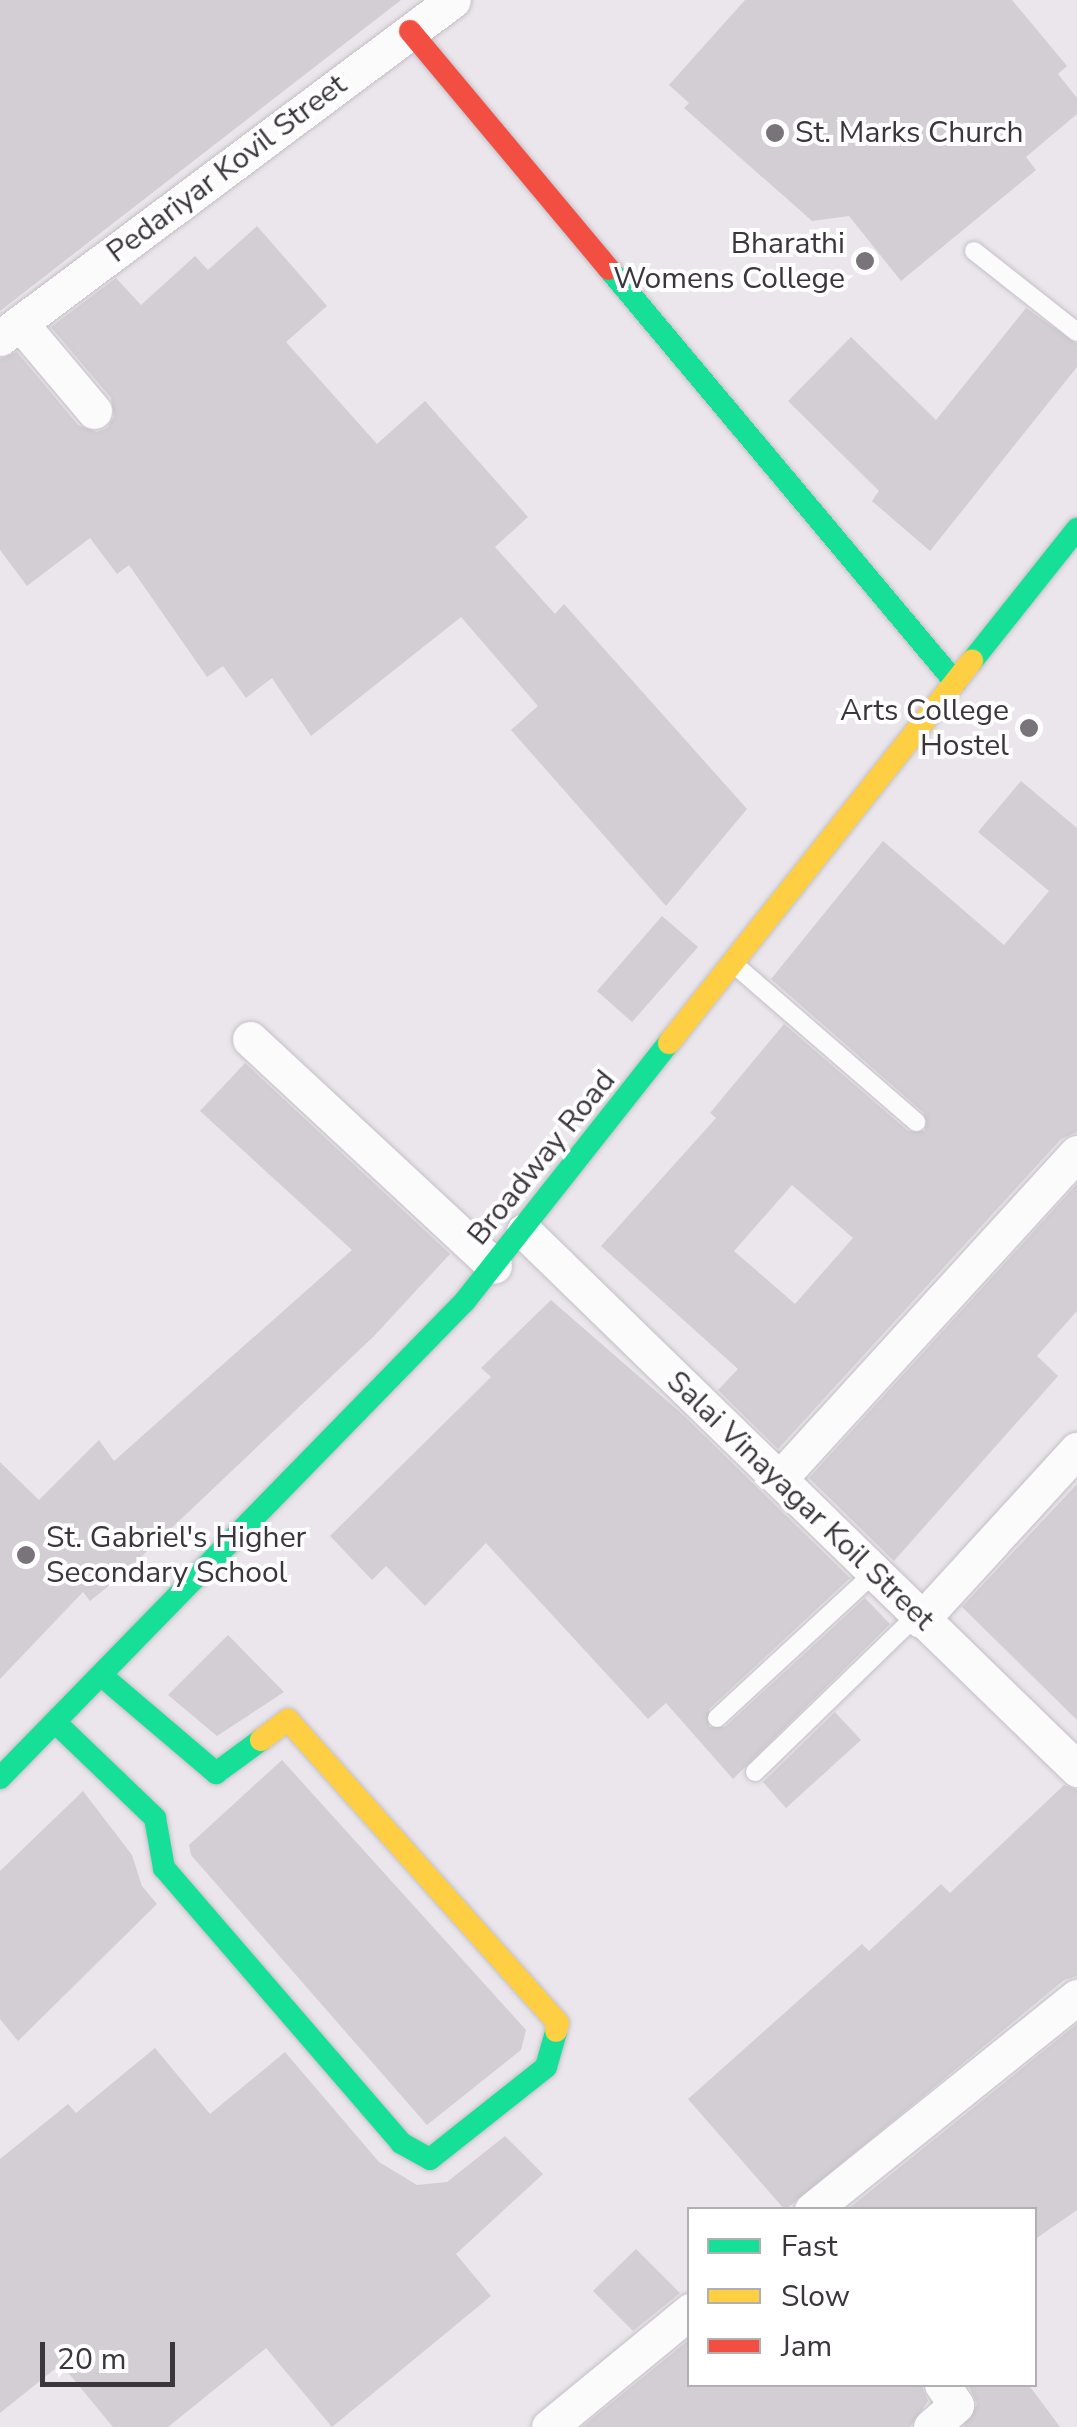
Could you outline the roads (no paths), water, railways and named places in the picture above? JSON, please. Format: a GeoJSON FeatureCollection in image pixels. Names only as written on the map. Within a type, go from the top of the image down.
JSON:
{"type":"FeatureCollection","features":[{"type":"Feature","properties":{"kind":"street","name":"Pedariyar Kovil Street"},"geometry":{"type":"LineString","coordinates":[[10,331],[453,0]]}},
{"type":"Feature","properties":{"kind":"street"},"geometry":{"type":"LineString","coordinates":[[410,31],[956,682]]}},
{"type":"Feature","properties":{"kind":"street"},"geometry":{"type":"LineString","coordinates":[[10,331],[94,411]]}},
{"type":"Feature","properties":{"kind":"street","name":"Broadway Road"},"geometry":{"type":"LineString","coordinates":[[0,1778],[416,1356],[524,1232],[1077,529]]}},
{"type":"Feature","properties":{"kind":"street"},"geometry":{"type":"LineString","coordinates":[[250,1039],[494,1266]]}},
{"type":"Feature","properties":{"kind":"street"},"geometry":{"type":"LineString","coordinates":[[780,1478],[1077,1153]]}},
{"type":"Feature","properties":{"kind":"street","name":"Salai Vinayagar Koil Street"},"geometry":{"type":"LineString","coordinates":[[524,1232],[1077,1769]]}},
{"type":"Feature","properties":{"kind":"street"},"geometry":{"type":"LineString","coordinates":[[919,1618],[1077,1450]]}},
{"type":"Feature","properties":{"kind":"street"},"geometry":{"type":"LineString","coordinates":[[55,1722],[155,1818],[164,1868],[401,2143],[430,2159],[546,2068],[558,2022],[288,1720],[216,1773],[102,1676]]}},
{"type":"Feature","properties":{"kind":"street"},"geometry":{"type":"LineString","coordinates":[[819,2207],[1077,1996]]}},
{"type":"Feature","properties":{"kind":"street"},"geometry":{"type":"LineString","coordinates":[[549,2427],[687,2313]]}},
{"type":"Feature","properties":{"kind":"lane"},"geometry":{"type":"LineString","coordinates":[[974,251],[1077,332]]}},
{"type":"Feature","properties":{"kind":"lane"},"geometry":{"type":"LineString","coordinates":[[734,963],[916,1122]]}},
{"type":"Feature","properties":{"kind":"lane"},"geometry":{"type":"LineString","coordinates":[[717,1718],[874,1573]]}},
{"type":"Feature","properties":{"kind":"lane"},"geometry":{"type":"LineString","coordinates":[[755,1772],[919,1618]]}},
{"type":"Feature","properties":{"kind":"place","name":"St. Marks Church"},"geometry":{"type":"Point","coordinates":[775,133]}},
{"type":"Feature","properties":{"kind":"place","name":"Bharathi Womens College"},"geometry":{"type":"Point","coordinates":[865,261]}},
{"type":"Feature","properties":{"kind":"place","name":"Arts College Hostel"},"geometry":{"type":"Point","coordinates":[1029,728]}},
{"type":"Feature","properties":{"kind":"place","name":"St. Gabriel's Higher Secondary School"},"geometry":{"type":"Point","coordinates":[26,1555]}}]}
